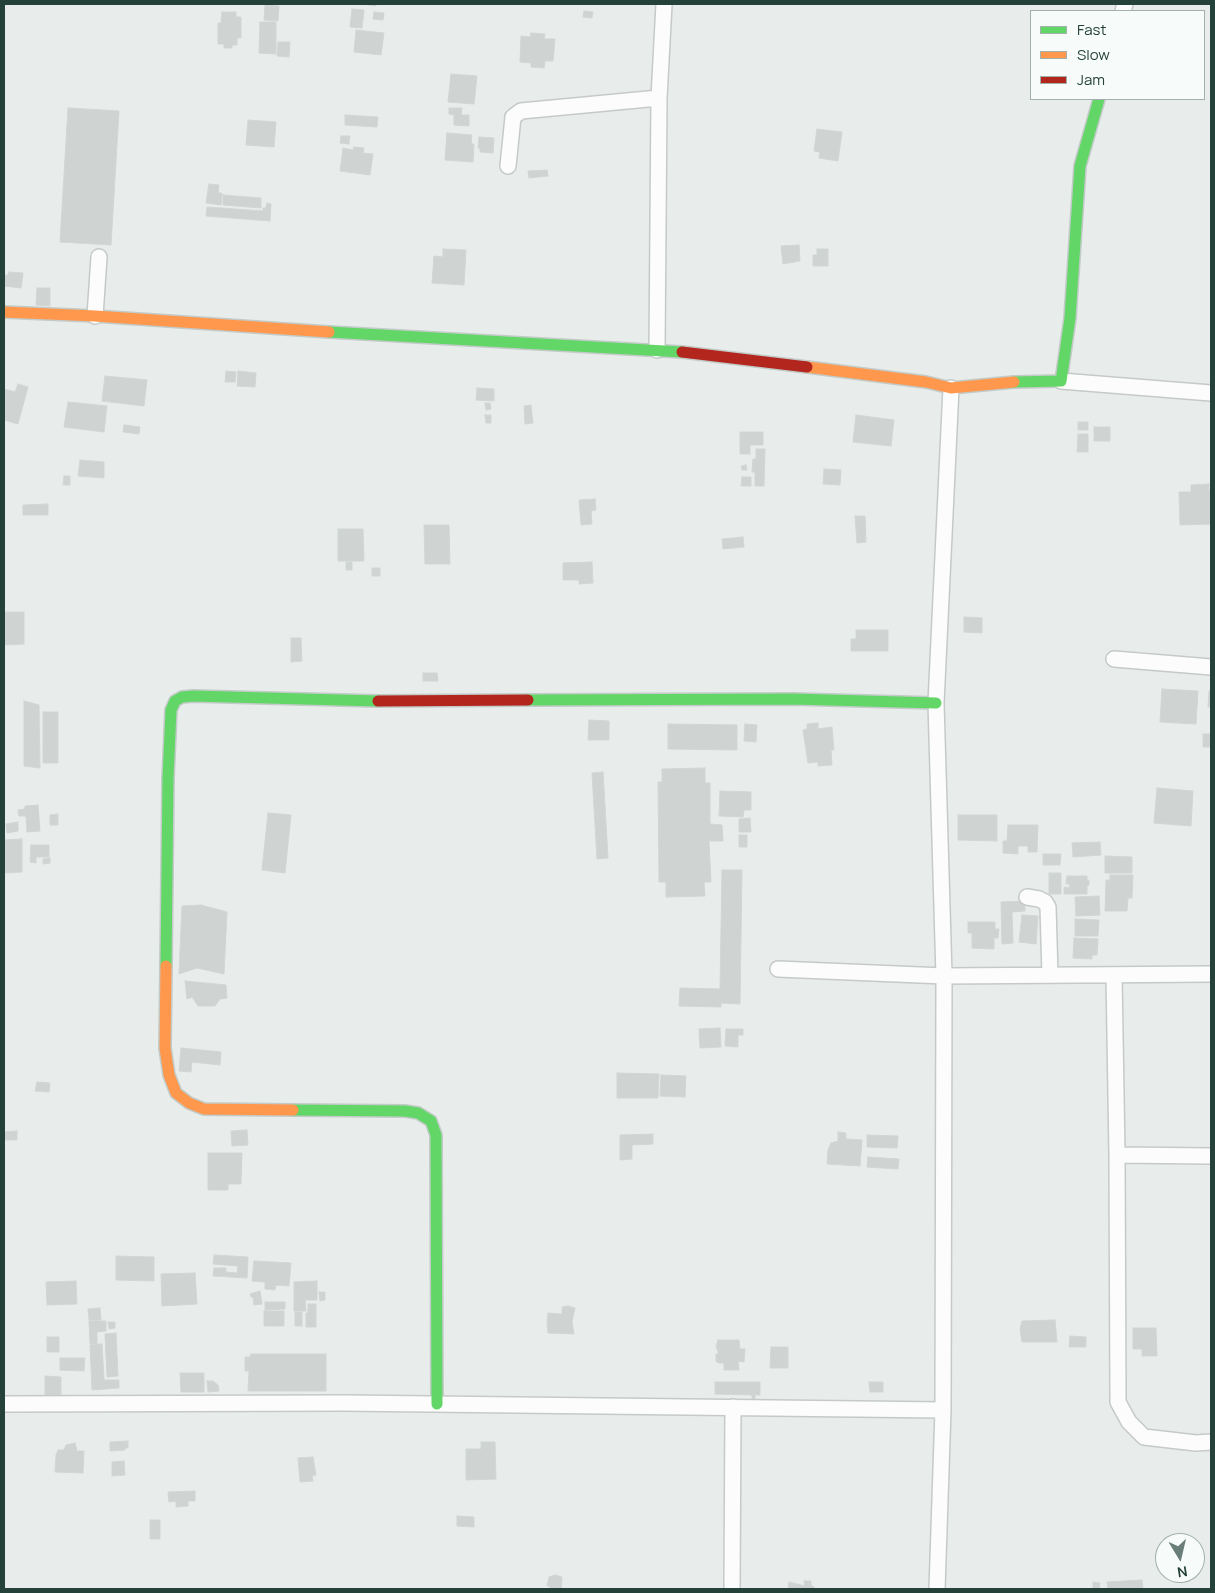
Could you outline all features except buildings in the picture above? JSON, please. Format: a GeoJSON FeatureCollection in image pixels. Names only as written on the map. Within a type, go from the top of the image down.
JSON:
{"type":"FeatureCollection","features":[{"type":"Feature","properties":{"kind":"street"},"geometry":{"type":"LineString","coordinates":[[656,350],[659,98],[664,4]]}},
{"type":"Feature","properties":{"kind":"street"},"geometry":{"type":"LineString","coordinates":[[508,166],[513,117],[521,111],[659,98]]}},
{"type":"Feature","properties":{"kind":"street"},"geometry":{"type":"LineString","coordinates":[[1060,381],[1070,318],[1080,166],[1099,100]]}},
{"type":"Feature","properties":{"kind":"street"},"geometry":{"type":"LineString","coordinates":[[95,316],[100,258]]}},
{"type":"Feature","properties":{"kind":"street"},"geometry":{"type":"LineString","coordinates":[[4,312],[95,316],[251,328],[656,350],[780,363],[926,382],[951,388],[1024,381],[1060,381],[1211,393]]}},
{"type":"Feature","properties":{"kind":"street"},"geometry":{"type":"LineString","coordinates":[[937,1589],[943,1410],[944,976],[936,703],[951,388]]}},
{"type":"Feature","properties":{"kind":"street"},"geometry":{"type":"LineString","coordinates":[[1114,659],[1211,667]]}},
{"type":"Feature","properties":{"kind":"street"},"geometry":{"type":"LineString","coordinates":[[437,1404],[436,1135],[430,1120],[418,1113],[405,1112],[204,1109],[189,1103],[176,1093],[169,1075],[165,1048],[168,778],[171,710],[175,701],[182,697],[193,696],[410,702],[556,699],[794,699],[936,703]]}},
{"type":"Feature","properties":{"kind":"street"},"geometry":{"type":"LineString","coordinates":[[1026,897],[1039,899],[1045,902],[1048,907],[1050,975]]}},
{"type":"Feature","properties":{"kind":"street"},"geometry":{"type":"LineString","coordinates":[[778,969],[944,976],[1211,974]]}},
{"type":"Feature","properties":{"kind":"street"},"geometry":{"type":"LineString","coordinates":[[1114,975],[1118,1402],[1129,1422],[1144,1437],[1196,1443],[1211,1442]]}},
{"type":"Feature","properties":{"kind":"street"},"geometry":{"type":"LineString","coordinates":[[1117,1156],[1211,1156]]}},
{"type":"Feature","properties":{"kind":"street"},"geometry":{"type":"LineString","coordinates":[[4,1404],[345,1403],[943,1410]]}},
{"type":"Feature","properties":{"kind":"street"},"geometry":{"type":"LineString","coordinates":[[732,1589],[733,1407]]}},
{"type":"Feature","properties":{"kind":"traffic: fast"},"geometry":{"type":"LineString","coordinates":[[1014,382],[1061,381],[1070,318],[1080,166],[1099,100]]}},
{"type":"Feature","properties":{"kind":"traffic: fast"},"geometry":{"type":"LineString","coordinates":[[329,332],[682,352]]}},
{"type":"Feature","properties":{"kind":"traffic: fast"},"geometry":{"type":"LineString","coordinates":[[166,966],[168,778],[171,710],[175,701],[182,697],[193,696],[378,701]]}},
{"type":"Feature","properties":{"kind":"traffic: fast"},"geometry":{"type":"LineString","coordinates":[[528,700],[794,699],[936,703]]}},
{"type":"Feature","properties":{"kind":"traffic: fast"},"geometry":{"type":"LineString","coordinates":[[293,1110],[405,1111],[418,1113],[431,1121],[436,1135],[437,1404]]}},
{"type":"Feature","properties":{"kind":"traffic: slow"},"geometry":{"type":"LineString","coordinates":[[4,312],[95,316],[329,332]]}},
{"type":"Feature","properties":{"kind":"traffic: slow"},"geometry":{"type":"LineString","coordinates":[[807,367],[926,382],[951,388],[1014,382]]}},
{"type":"Feature","properties":{"kind":"traffic: slow"},"geometry":{"type":"LineString","coordinates":[[166,966],[165,1048],[169,1075],[176,1093],[189,1103],[204,1109],[293,1110]]}},
{"type":"Feature","properties":{"kind":"traffic: jam"},"geometry":{"type":"LineString","coordinates":[[682,352],[807,367]]}},
{"type":"Feature","properties":{"kind":"traffic: jam"},"geometry":{"type":"LineString","coordinates":[[378,701],[528,700]]}}]}
